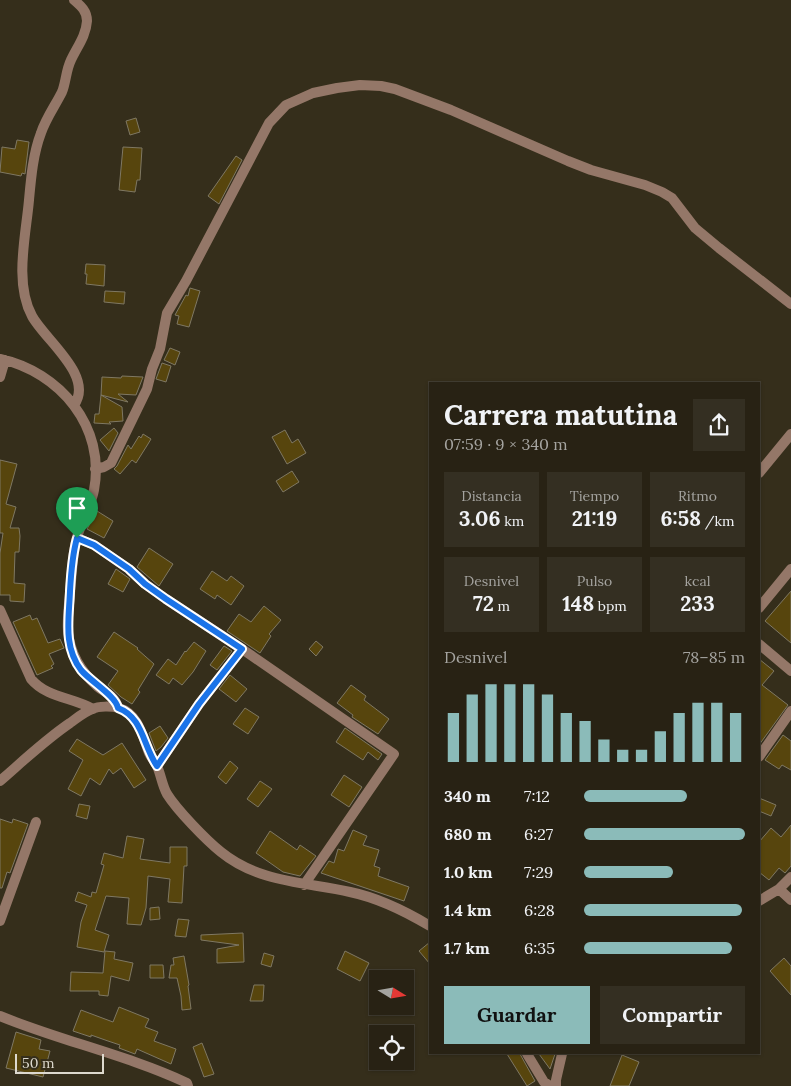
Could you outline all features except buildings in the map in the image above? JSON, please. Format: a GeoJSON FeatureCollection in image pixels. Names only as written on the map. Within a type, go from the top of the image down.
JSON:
{"type":"FeatureCollection","features":[{"type":"Feature","properties":{"kind":"street"},"geometry":{"type":"LineString","coordinates":[[74,0],[82,6],[86,13],[86,30],[71,59],[63,90],[40,134],[31,182],[22,274],[23,290],[32,316],[60,349],[78,382],[79,394],[74,405]]}},
{"type":"Feature","properties":{"kind":"street"},"geometry":{"type":"LineString","coordinates":[[95,469],[111,463],[140,407],[160,349],[167,313],[186,281],[269,123],[286,105],[313,93],[360,85],[395,89],[451,110],[591,170],[652,187],[672,198],[695,228],[791,304]]}},
{"type":"Feature","properties":{"kind":"street"},"geometry":{"type":"LineString","coordinates":[[0,377],[3,360],[23,365],[38,373],[62,392],[74,405],[89,432],[95,469],[94,491],[77,538],[71,567],[68,630],[70,645],[81,669],[96,685],[117,702],[118,708]]}},
{"type":"Feature","properties":{"kind":"street"},"geometry":{"type":"LineString","coordinates":[[760,472],[791,434]]}},
{"type":"Feature","properties":{"kind":"street"},"geometry":{"type":"LineString","coordinates":[[77,538],[94,545],[129,569],[145,584],[166,599],[394,754],[304,884]]}},
{"type":"Feature","properties":{"kind":"street"},"geometry":{"type":"LineString","coordinates":[[760,607],[791,570]]}},
{"type":"Feature","properties":{"kind":"street"},"geometry":{"type":"LineString","coordinates":[[0,610],[22,663],[38,687],[45,692],[92,709]]}},
{"type":"Feature","properties":{"kind":"street"},"geometry":{"type":"LineString","coordinates":[[760,645],[791,672]]}},
{"type":"Feature","properties":{"kind":"street"},"geometry":{"type":"LineString","coordinates":[[157,766],[199,704],[242,649]]}},
{"type":"Feature","properties":{"kind":"street"},"geometry":{"type":"LineString","coordinates":[[0,781],[61,728],[92,709],[118,708],[127,711],[134,717],[151,757],[157,766],[168,795],[206,838],[233,861],[266,876],[373,898],[392,905],[429,925]]}},
{"type":"Feature","properties":{"kind":"street"},"geometry":{"type":"LineString","coordinates":[[760,756],[791,711]]}},
{"type":"Feature","properties":{"kind":"street"},"geometry":{"type":"LineString","coordinates":[[0,921],[36,822]]}},
{"type":"Feature","properties":{"kind":"street"},"geometry":{"type":"LineString","coordinates":[[760,900],[779,889],[791,878]]}},
{"type":"Feature","properties":{"kind":"street"},"geometry":{"type":"LineString","coordinates":[[779,889],[791,900]]}},
{"type":"Feature","properties":{"kind":"street"},"geometry":{"type":"LineString","coordinates":[[0,1016],[174,1076],[187,1083],[188,1086]]}},
{"type":"Feature","properties":{"kind":"street"},"geometry":{"type":"LineString","coordinates":[[527,1054],[544,1082],[550,1086]]}},
{"type":"Feature","properties":{"kind":"street"},"geometry":{"type":"LineString","coordinates":[[556,1086],[562,1054]]}},
{"type":"Feature","properties":{"kind":"route"},"geometry":{"type":"LineString","coordinates":[[77,538],[94,545],[129,569],[145,584],[166,599],[242,649],[199,704],[157,766],[151,757],[134,717],[127,711],[118,708],[117,702],[96,685],[81,669],[74,657],[68,630],[68,612],[71,567],[77,538]]}}]}
